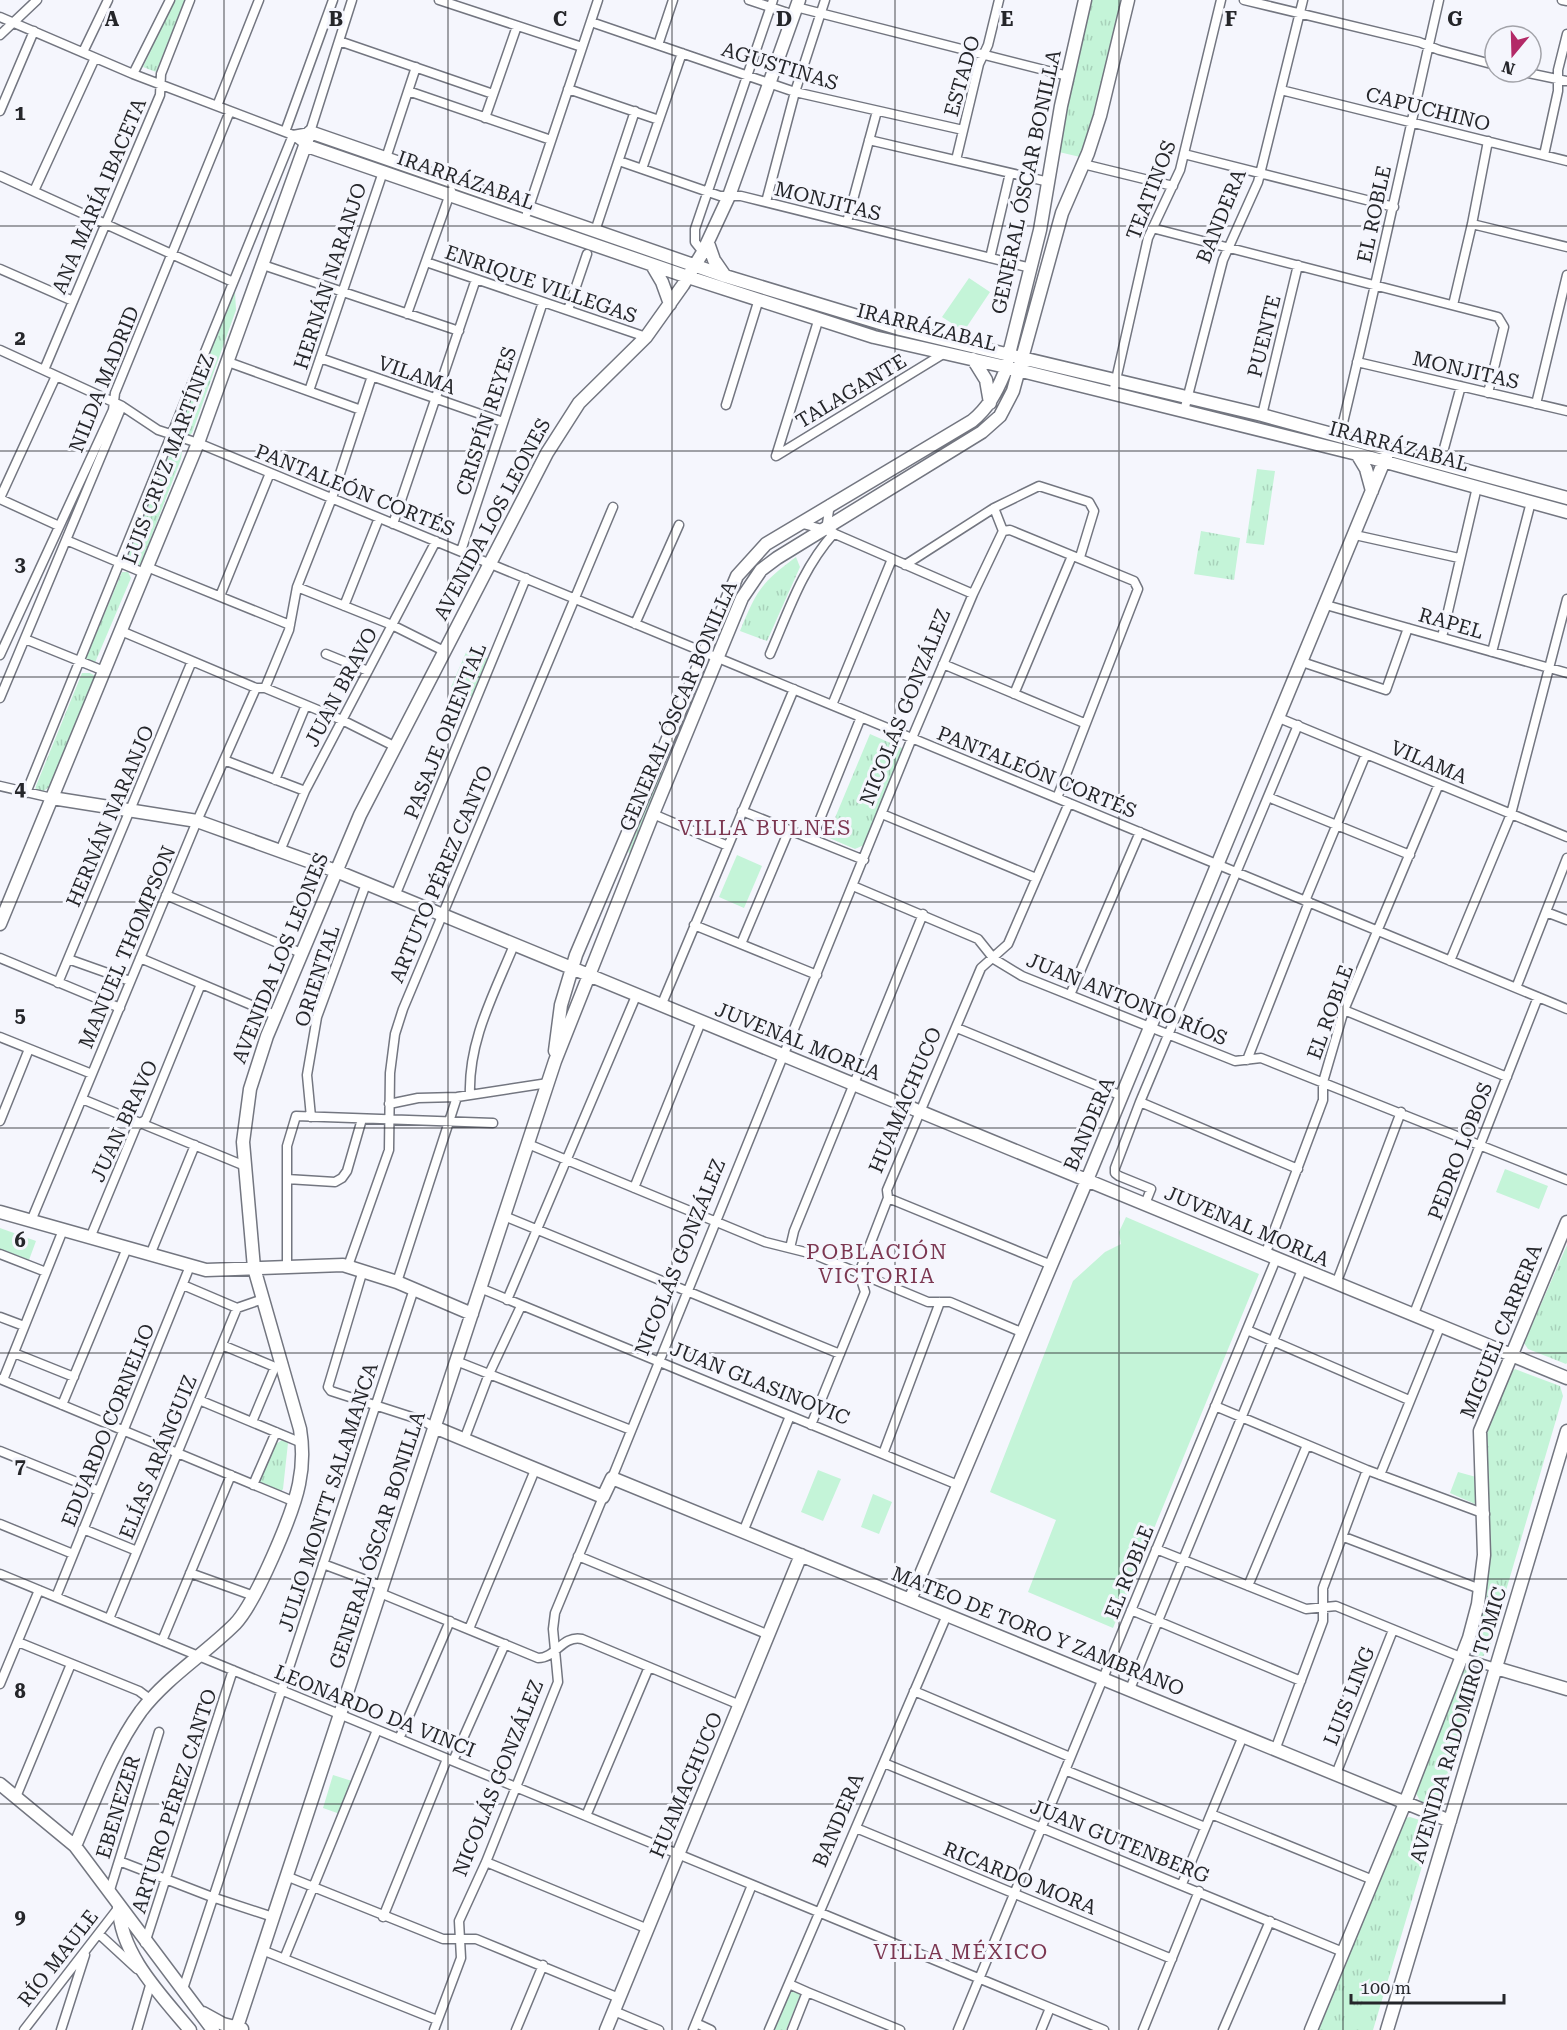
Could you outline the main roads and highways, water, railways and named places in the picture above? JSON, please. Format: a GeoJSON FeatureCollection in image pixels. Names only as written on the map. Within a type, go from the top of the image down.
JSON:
{"type":"FeatureCollection","features":[{"type":"Feature","properties":{"kind":"district","name":"VILLA BULNES"},"geometry":{"type":"Point","coordinates":[765,828]}},
{"type":"Feature","properties":{"kind":"district","name":"POBLACIÓN VICTORIA"},"geometry":{"type":"Point","coordinates":[877,1264]}},
{"type":"Feature","properties":{"kind":"district","name":"VILLA MÉXICO"},"geometry":{"type":"Point","coordinates":[961,1952]}}]}
